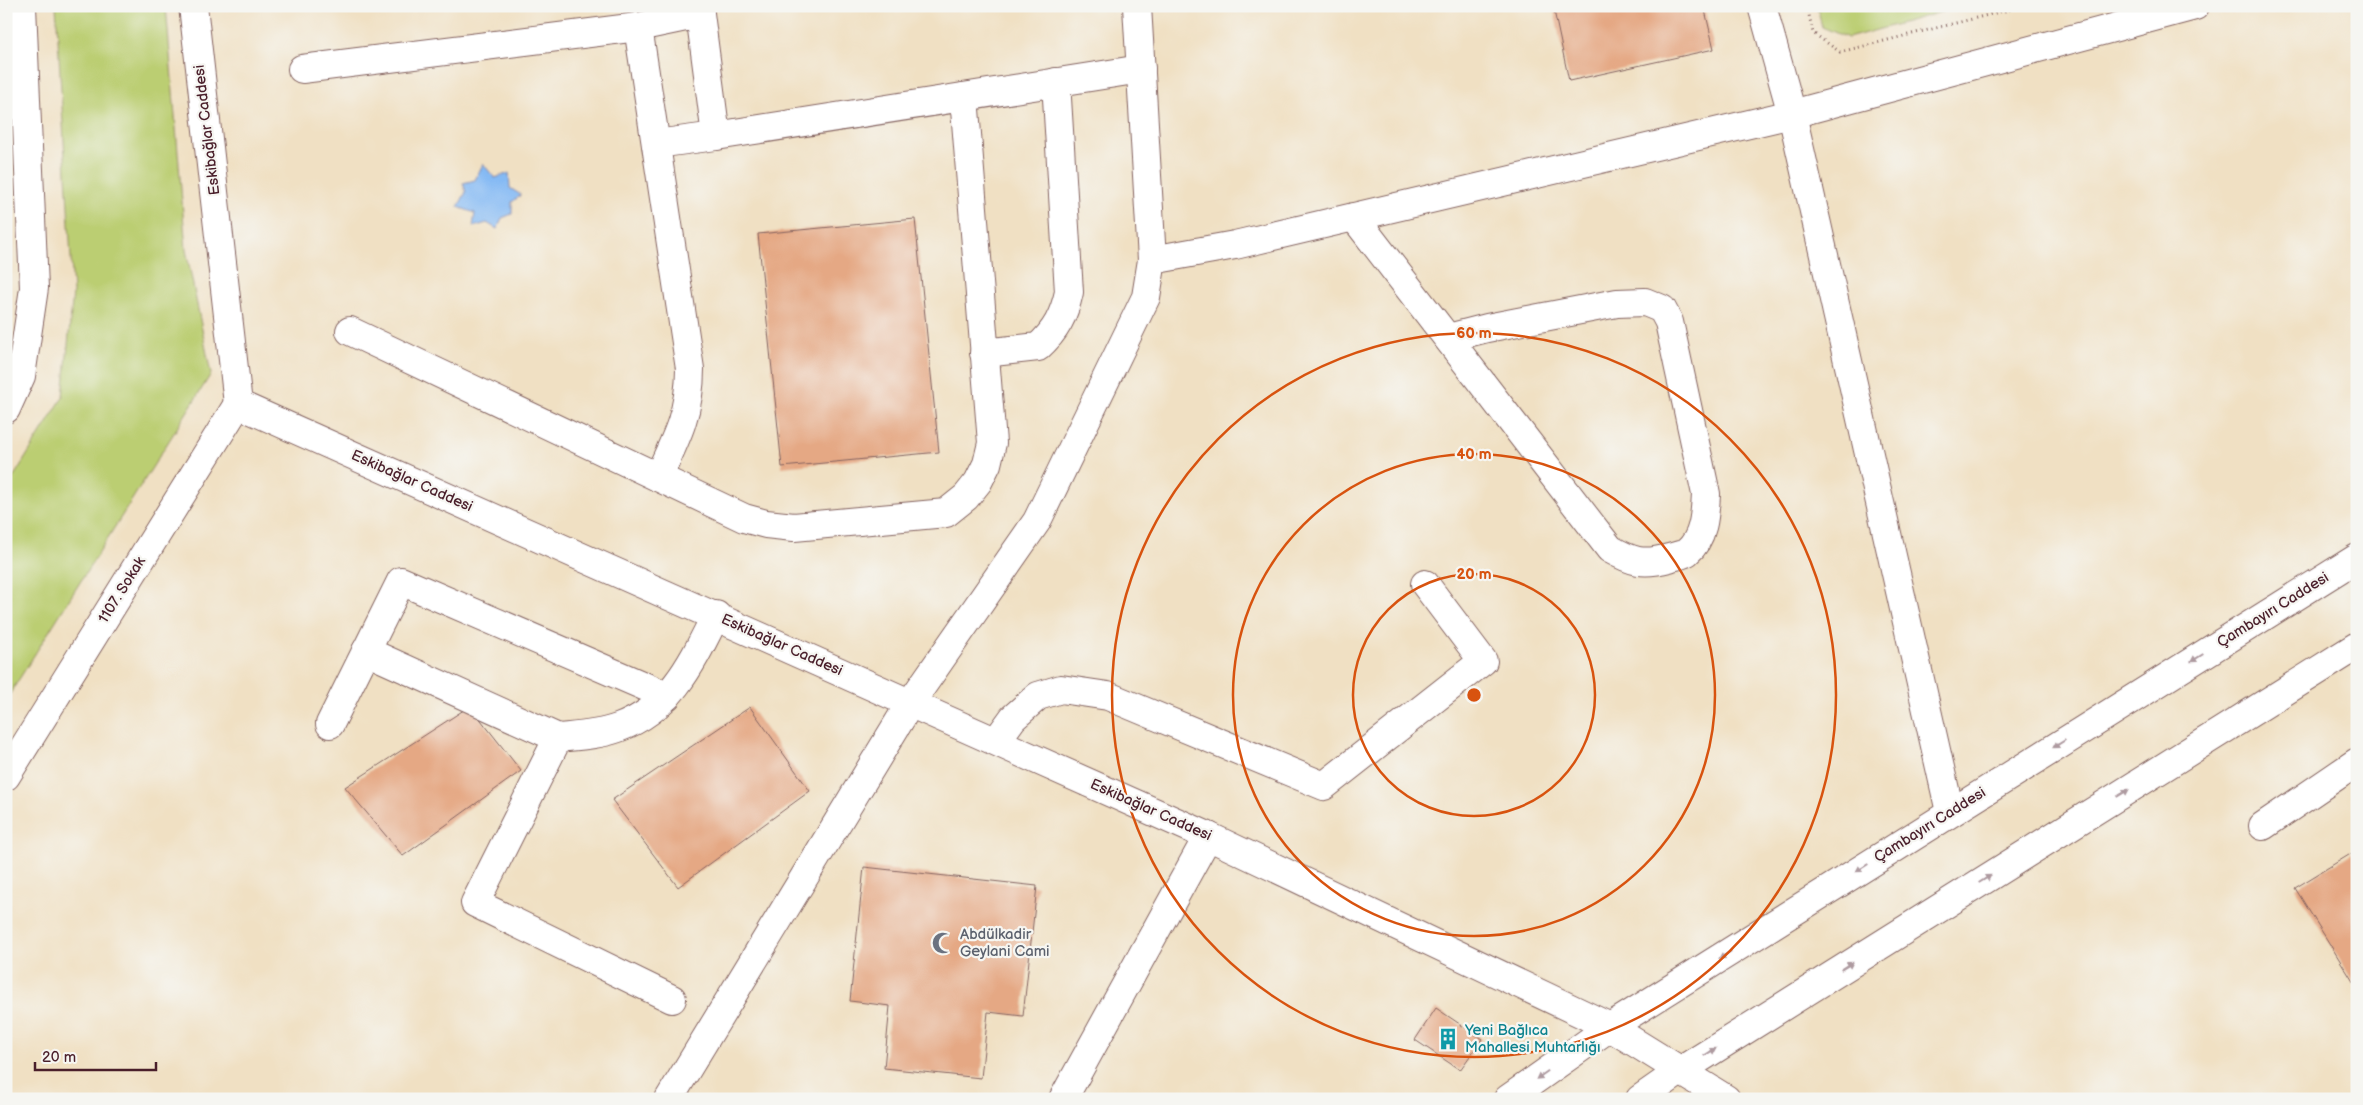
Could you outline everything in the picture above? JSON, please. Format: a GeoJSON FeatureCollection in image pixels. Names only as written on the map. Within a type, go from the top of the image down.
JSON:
{"type":"FeatureCollection","features":[{"type":"Feature","properties":{"kind":"street"},"geometry":{"type":"LineString","coordinates":[[6,409],[21,376],[34,288],[16,130],[22,6]]}},
{"type":"Feature","properties":{"kind":"street","name":"Eskibağlar Caddesi"},"geometry":{"type":"LineString","coordinates":[[193,6],[238,404],[997,740],[1208,836],[1610,1027],[1726,1099]]}},
{"type":"Feature","properties":{"kind":"street"},"geometry":{"type":"LineString","coordinates":[[669,1099],[911,702],[1037,521],[1146,297],[1152,260],[1137,6]]}},
{"type":"Feature","properties":{"kind":"street"},"geometry":{"type":"LineString","coordinates":[[1762,6],[1792,114],[1950,812]]}},
{"type":"Feature","properties":{"kind":"street"},"geometry":{"type":"LineString","coordinates":[[1152,260],[1235,245],[1792,114],[2195,6]]}},
{"type":"Feature","properties":{"kind":"street"},"geometry":{"type":"LineString","coordinates":[[302,69],[638,27],[699,10],[716,136]]}},
{"type":"Feature","properties":{"kind":"street"},"geometry":{"type":"LineString","coordinates":[[638,27],[690,369],[687,410],[681,428],[658,477]]}},
{"type":"Feature","properties":{"kind":"street"},"geometry":{"type":"LineString","coordinates":[[656,144],[1141,69]]}},
{"type":"Feature","properties":{"kind":"street"},"geometry":{"type":"LineString","coordinates":[[984,353],[1038,347],[1057,326],[1065,309],[1069,292],[1056,82]]}},
{"type":"Feature","properties":{"kind":"street"},"geometry":{"type":"LineString","coordinates":[[350,331],[744,518],[794,527],[946,512],[966,497],[978,482],[987,464],[992,443],[964,97]]}},
{"type":"Feature","properties":{"kind":"street"},"geometry":{"type":"LineString","coordinates":[[1354,217],[1610,549],[1633,561],[1652,562],[1687,552],[1698,538],[1704,521],[1706,494],[1669,322],[1662,309],[1645,302],[1617,303],[1487,328],[1448,338]]}},
{"type":"Feature","properties":{"kind":"street","name":"1107. Sokak"},"geometry":{"type":"LineString","coordinates":[[6,776],[238,404]]}},
{"type":"Feature","properties":{"kind":"street","name":"Çambayırı Caddesi"},"geometry":{"type":"LineString","coordinates":[[1508,1099],[1610,1027],[2357,558]]}},
{"type":"Feature","properties":{"kind":"street"},"geometry":{"type":"LineString","coordinates":[[330,724],[401,581],[668,696]]}},
{"type":"Feature","properties":{"kind":"street"},"geometry":{"type":"LineString","coordinates":[[997,740],[1013,718],[1038,696],[1061,689],[1108,696],[1324,786],[1483,661],[1425,584]]}},
{"type":"Feature","properties":{"kind":"street"},"geometry":{"type":"LineString","coordinates":[[366,651],[558,738],[617,728],[653,710],[685,676],[716,615]]}},
{"type":"Feature","properties":{"kind":"street"},"geometry":{"type":"LineString","coordinates":[[1640,1099],[1680,1071],[2357,646]]}},
{"type":"Feature","properties":{"kind":"street"},"geometry":{"type":"LineString","coordinates":[[558,738],[475,903],[672,999]]}},
{"type":"Feature","properties":{"kind":"street"},"geometry":{"type":"LineString","coordinates":[[2263,826],[2357,762]]}},
{"type":"Feature","properties":{"kind":"street"},"geometry":{"type":"LineString","coordinates":[[1063,1099],[1208,836]]}},
{"type":"Feature","properties":{"kind":"path"},"geometry":{"type":"LineString","coordinates":[[1807,6],[1813,33],[1840,52],[2024,6]]}},
{"type":"Feature","properties":{"kind":"green space"},"geometry":{"type":"Polygon","coordinates":[[[56,6],[166,6],[186,250],[211,374],[6,700],[6,489],[63,397],[73,292],[56,6]]]}},
{"type":"Feature","properties":{"kind":"green space"},"geometry":{"type":"Polygon","coordinates":[[[1817,6],[1963,6],[1848,38],[1822,27],[1817,6]]]}},
{"type":"Feature","properties":{"kind":"water"},"geometry":{"type":"Polygon","coordinates":[[[483,164],[495,178],[509,173],[510,188],[521,195],[512,202],[512,214],[502,218],[497,229],[487,223],[473,227],[475,213],[458,207],[466,192],[463,183],[475,180],[483,164]]]}},
{"type":"Feature","properties":{"kind":"building"},"geometry":{"type":"Polygon","coordinates":[[[1553,6],[1704,6],[1714,49],[1569,81],[1553,6]]]}},
{"type":"Feature","properties":{"kind":"building"},"geometry":{"type":"Polygon","coordinates":[[[915,219],[939,452],[782,467],[758,234],[915,219]]]}},
{"type":"Feature","properties":{"kind":"building"},"geometry":{"type":"Polygon","coordinates":[[[470,706],[521,771],[403,856],[345,787],[470,706]]]}},
{"type":"Feature","properties":{"kind":"building"},"geometry":{"type":"Polygon","coordinates":[[[750,707],[810,791],[678,887],[612,800],[750,707]]]}},
{"type":"Feature","properties":{"kind":"building"},"geometry":{"type":"Polygon","coordinates":[[[2357,850],[2357,988],[2295,888],[2357,850]]]}},
{"type":"Feature","properties":{"kind":"building","name":"Abdülkadir Geylani Cami"},"geometry":{"type":"Polygon","coordinates":[[[864,867],[1037,886],[1023,1016],[988,1012],[981,1078],[884,1068],[890,1006],[850,1001],[864,867]]]}},
{"type":"Feature","properties":{"kind":"building","name":"Yeni Bağlıca Mahallesi Muhtarlığı"},"geometry":{"type":"Polygon","coordinates":[[[1436,1008],[1482,1039],[1460,1070],[1415,1040],[1436,1008]]]}},
{"type":"Feature","properties":{"kind":"place","name":"Abdülkadir Geylani Cami"},"geometry":{"type":"Point","coordinates":[943,943]}},
{"type":"Feature","properties":{"kind":"place","name":"Yeni Bağlıca Mahallesi Muhtarlığı"},"geometry":{"type":"Point","coordinates":[1448,1039]}}]}
